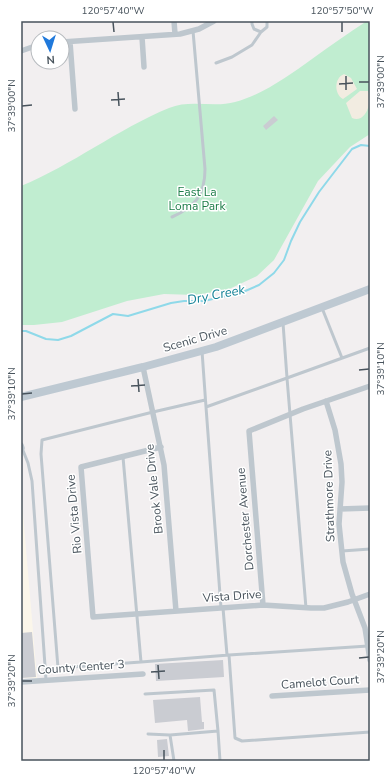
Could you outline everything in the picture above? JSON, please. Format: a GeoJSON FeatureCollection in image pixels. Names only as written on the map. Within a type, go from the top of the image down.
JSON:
{"type":"FeatureCollection","features":[{"type":"Feature","properties":{"kind":"main road","name":"Scenic Drive"},"geometry":{"type":"LineString","coordinates":[[21,396],[216,347],[370,289]]}},
{"type":"Feature","properties":{"kind":"street"},"geometry":{"type":"LineString","coordinates":[[174,21],[175,34]]}},
{"type":"Feature","properties":{"kind":"street"},"geometry":{"type":"LineString","coordinates":[[75,109],[70,42],[175,34],[193,31],[214,21]]}},
{"type":"Feature","properties":{"kind":"street"},"geometry":{"type":"LineString","coordinates":[[142,36],[144,67]]}},
{"type":"Feature","properties":{"kind":"street","name":"Brook Vale Drive"},"geometry":{"type":"LineString","coordinates":[[143,366],[161,447],[166,488],[176,611]]}},
{"type":"Feature","properties":{"kind":"street"},"geometry":{"type":"LineString","coordinates":[[289,414],[370,386]]}},
{"type":"Feature","properties":{"kind":"street","name":"Strathmore Drive"},"geometry":{"type":"LineString","coordinates":[[326,401],[339,446],[342,482],[339,524],[342,551],[347,576],[365,628],[370,660]]}},
{"type":"Feature","properties":{"kind":"street","name":"Dorchester Avenue"},"geometry":{"type":"LineString","coordinates":[[263,605],[249,431],[289,414]]}},
{"type":"Feature","properties":{"kind":"street","name":"Rio Vista Drive"},"geometry":{"type":"LineString","coordinates":[[94,616],[82,467],[161,447]]}},
{"type":"Feature","properties":{"kind":"street"},"geometry":{"type":"LineString","coordinates":[[340,509],[370,508]]}},
{"type":"Feature","properties":{"kind":"street","name":"Vista Drive"},"geometry":{"type":"LineString","coordinates":[[94,616],[263,605],[324,608],[336,606],[370,594]]}},
{"type":"Feature","properties":{"kind":"street","name":"County Center 3"},"geometry":{"type":"LineString","coordinates":[[21,682],[143,674]]}},
{"type":"Feature","properties":{"kind":"street","name":"Camelot Court"},"geometry":{"type":"LineString","coordinates":[[272,696],[370,690]]}},
{"type":"Feature","properties":{"kind":"lane"},"geometry":{"type":"LineString","coordinates":[[252,21],[254,29],[261,32]]}},
{"type":"Feature","properties":{"kind":"lane"},"geometry":{"type":"LineString","coordinates":[[216,63],[232,58],[252,45],[261,32],[265,29],[268,21]]}},
{"type":"Feature","properties":{"kind":"lane"},"geometry":{"type":"LineString","coordinates":[[172,216],[181,213],[193,203],[202,191],[204,184],[205,169],[193,31]]}},
{"type":"Feature","properties":{"kind":"lane"},"geometry":{"type":"LineString","coordinates":[[322,308],[342,358]]}},
{"type":"Feature","properties":{"kind":"lane"},"geometry":{"type":"LineString","coordinates":[[283,323],[289,414],[306,608]]}},
{"type":"Feature","properties":{"kind":"lane"},"geometry":{"type":"LineString","coordinates":[[206,407],[370,348]]}},
{"type":"Feature","properties":{"kind":"lane"},"geometry":{"type":"LineString","coordinates":[[202,351],[222,608],[228,655],[235,738],[242,741],[370,732]]}},
{"type":"Feature","properties":{"kind":"lane"},"geometry":{"type":"LineString","coordinates":[[206,400],[42,440],[41,444],[58,668],[368,646]]}},
{"type":"Feature","properties":{"kind":"lane"},"geometry":{"type":"LineString","coordinates":[[21,447],[28,464],[32,481],[46,680]]}},
{"type":"Feature","properties":{"kind":"lane"},"geometry":{"type":"LineString","coordinates":[[122,457],[141,662]]}},
{"type":"Feature","properties":{"kind":"lane"},"geometry":{"type":"LineString","coordinates":[[342,551],[370,549]]}},
{"type":"Feature","properties":{"kind":"lane"},"geometry":{"type":"LineString","coordinates":[[145,694],[214,690],[220,761]]}},
{"type":"Feature","properties":{"kind":"lane"},"geometry":{"type":"LineString","coordinates":[[148,734],[218,731]]}},
{"type":"Feature","properties":{"kind":"lane"},"geometry":{"type":"LineString","coordinates":[[170,734],[174,761]]}},
{"type":"Feature","properties":{"kind":"shaded area"},"geometry":{"type":"Polygon","coordinates":[[[21,490],[37,678],[21,678],[21,490]]]}},
{"type":"Feature","properties":{"kind":"green space","name":"East La Loma Park"},"geometry":{"type":"Polygon","coordinates":[[[367,21],[370,21],[370,134],[350,147],[318,181],[274,260],[257,276],[227,290],[195,295],[164,294],[127,301],[62,322],[21,325],[21,186],[58,168],[132,126],[169,108],[185,104],[227,104],[246,99],[285,78],[367,21]]]}},
{"type":"Feature","properties":{"kind":"sand"},"geometry":{"type":"Polygon","coordinates":[[[344,74],[351,78],[357,89],[343,99],[338,94],[336,86],[338,79],[344,74]]]}},
{"type":"Feature","properties":{"kind":"sand"},"geometry":{"type":"Polygon","coordinates":[[[360,91],[368,91],[370,100],[369,106],[365,115],[361,118],[352,118],[346,103],[360,91]]]}},
{"type":"Feature","properties":{"kind":"building"},"geometry":{"type":"Polygon","coordinates":[[[274,116],[278,120],[266,130],[263,126],[274,116]]]}},
{"type":"Feature","properties":{"kind":"building"},"geometry":{"type":"Polygon","coordinates":[[[32,632],[36,677],[21,678],[21,633],[32,632]]]}},
{"type":"Feature","properties":{"kind":"building"},"geometry":{"type":"Polygon","coordinates":[[[223,660],[224,677],[156,681],[155,664],[223,660]]]}},
{"type":"Feature","properties":{"kind":"building"},"geometry":{"type":"Polygon","coordinates":[[[200,697],[204,729],[188,731],[187,720],[155,723],[153,700],[200,697]]]}},
{"type":"Feature","properties":{"kind":"building"},"geometry":{"type":"Polygon","coordinates":[[[167,739],[169,756],[158,757],[157,740],[167,739]]]}},
{"type":"Feature","properties":{"kind":"waterway","name":"Dry Creek"},"geometry":{"type":"LineString","coordinates":[[21,331],[26,331],[46,339],[58,340],[71,336],[113,314],[128,316],[171,303],[184,301],[204,301],[243,292],[259,285],[274,273],[284,260],[300,222],[319,192],[352,149],[361,145],[370,146]]}}]}
